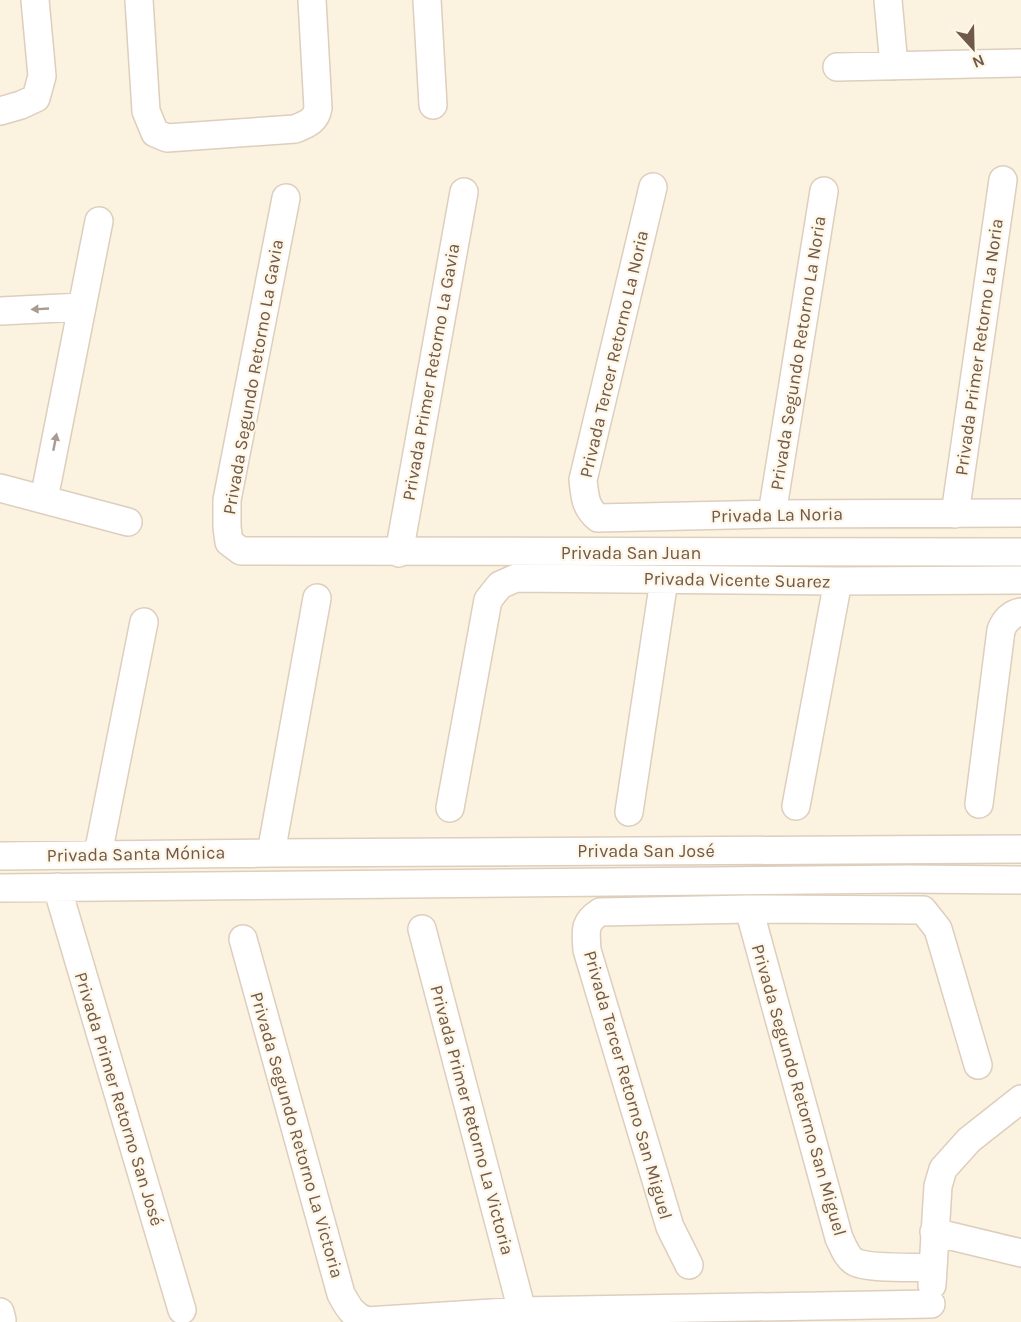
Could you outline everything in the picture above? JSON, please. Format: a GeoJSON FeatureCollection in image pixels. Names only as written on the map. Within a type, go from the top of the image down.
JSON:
{"type":"FeatureCollection","features":[{"type":"Feature","properties":{"kind":"street"},"geometry":{"type":"LineString","coordinates":[[0,111],[36,98],[42,76],[35,0]]}},
{"type":"Feature","properties":{"kind":"street"},"geometry":{"type":"LineString","coordinates":[[139,0],[146,111],[155,132],[167,138],[295,129],[310,123],[317,117],[312,0]]}},
{"type":"Feature","properties":{"kind":"street"},"geometry":{"type":"LineString","coordinates":[[427,0],[433,105]]}},
{"type":"Feature","properties":{"kind":"street"},"geometry":{"type":"LineString","coordinates":[[888,0],[894,66]]}},
{"type":"Feature","properties":{"kind":"street"},"geometry":{"type":"LineString","coordinates":[[837,68],[1021,63]]}},
{"type":"Feature","properties":{"kind":"street","name":"Privada Primer Retorno La Noria"},"geometry":{"type":"LineString","coordinates":[[956,514],[1003,180]]}},
{"type":"Feature","properties":{"kind":"street","name":"Privada Tercer Retorno La Noria"},"geometry":{"type":"LineString","coordinates":[[598,518],[589,510],[585,501],[583,480],[653,187]]}},
{"type":"Feature","properties":{"kind":"street","name":"Privada Segundo Retorno La Noria"},"geometry":{"type":"LineString","coordinates":[[772,514],[824,191]]}},
{"type":"Feature","properties":{"kind":"street","name":"Privada Primer Retorno La Gavia"},"geometry":{"type":"LineString","coordinates":[[399,553],[464,192]]}},
{"type":"Feature","properties":{"kind":"street","name":"Privada Segundo Retorno La Gavia"},"geometry":{"type":"LineString","coordinates":[[241,551],[230,542],[227,527],[227,500],[286,198]]}},
{"type":"Feature","properties":{"kind":"street"},"geometry":{"type":"LineString","coordinates":[[44,500],[99,221]]}},
{"type":"Feature","properties":{"kind":"street"},"geometry":{"type":"LineString","coordinates":[[0,311],[81,307]]}},
{"type":"Feature","properties":{"kind":"street"},"geometry":{"type":"LineString","coordinates":[[0,488],[128,522]]}},
{"type":"Feature","properties":{"kind":"street","name":"Privada La Noria"},"geometry":{"type":"LineString","coordinates":[[598,518],[772,514],[1021,513]]}},
{"type":"Feature","properties":{"kind":"street","name":"Privada San Juan"},"geometry":{"type":"LineString","coordinates":[[241,551],[1021,552]]}},
{"type":"Feature","properties":{"kind":"street","name":"Privada Vicente Suarez"},"geometry":{"type":"LineString","coordinates":[[450,808],[488,600],[500,585],[516,578],[1017,580]]}},
{"type":"Feature","properties":{"kind":"street"},"geometry":{"type":"LineString","coordinates":[[629,812],[664,580]]}},
{"type":"Feature","properties":{"kind":"street"},"geometry":{"type":"LineString","coordinates":[[796,806],[838,581]]}},
{"type":"Feature","properties":{"kind":"street"},"geometry":{"type":"LineString","coordinates":[[271,853],[317,598]]}},
{"type":"Feature","properties":{"kind":"street"},"geometry":{"type":"LineString","coordinates":[[979,804],[1001,630],[1005,622],[1014,614],[1021,612]]}},
{"type":"Feature","properties":{"kind":"street"},"geometry":{"type":"LineString","coordinates":[[98,854],[144,621]]}},
{"type":"Feature","properties":{"kind":"street","name":"Privada San José"},"geometry":{"type":"LineString","coordinates":[[271,853],[1021,849]]}},
{"type":"Feature","properties":{"kind":"street","name":"Privada Santa Mónica"},"geometry":{"type":"LineString","coordinates":[[0,856],[271,853]]}},
{"type":"Feature","properties":{"kind":"street"},"geometry":{"type":"LineString","coordinates":[[0,888],[908,879],[1021,880]]}},
{"type":"Feature","properties":{"kind":"street","name":"Privada Primer Retorno San José"},"geometry":{"type":"LineString","coordinates":[[57,887],[182,1310]]}},
{"type":"Feature","properties":{"kind":"street"},"geometry":{"type":"LineString","coordinates":[[749,909],[922,910],[938,929],[978,1065]]}},
{"type":"Feature","properties":{"kind":"street","name":"Privada Tercer Retorno San Miguel"},"geometry":{"type":"LineString","coordinates":[[689,1265],[670,1227],[587,950],[586,931],[590,919],[600,912],[749,909]]}},
{"type":"Feature","properties":{"kind":"street","name":"Privada Segundo Retorno San Miguel"},"geometry":{"type":"LineString","coordinates":[[749,909],[839,1238],[847,1254],[855,1262],[870,1265],[932,1268]]}},
{"type":"Feature","properties":{"kind":"street","name":"Privada Primer Retorno La Victoria"},"geometry":{"type":"LineString","coordinates":[[422,929],[522,1311]]}},
{"type":"Feature","properties":{"kind":"street","name":"Privada Segundo Retorno La Victoria"},"geometry":{"type":"LineString","coordinates":[[243,939],[341,1294],[357,1318],[367,1321]]}},
{"type":"Feature","properties":{"kind":"street"},"geometry":{"type":"LineString","coordinates":[[367,1321],[522,1311],[932,1313],[934,1232],[938,1186],[943,1169],[969,1140],[1021,1099]]}},
{"type":"Feature","properties":{"kind":"street"},"geometry":{"type":"LineString","coordinates":[[934,1232],[1021,1253]]}}]}
